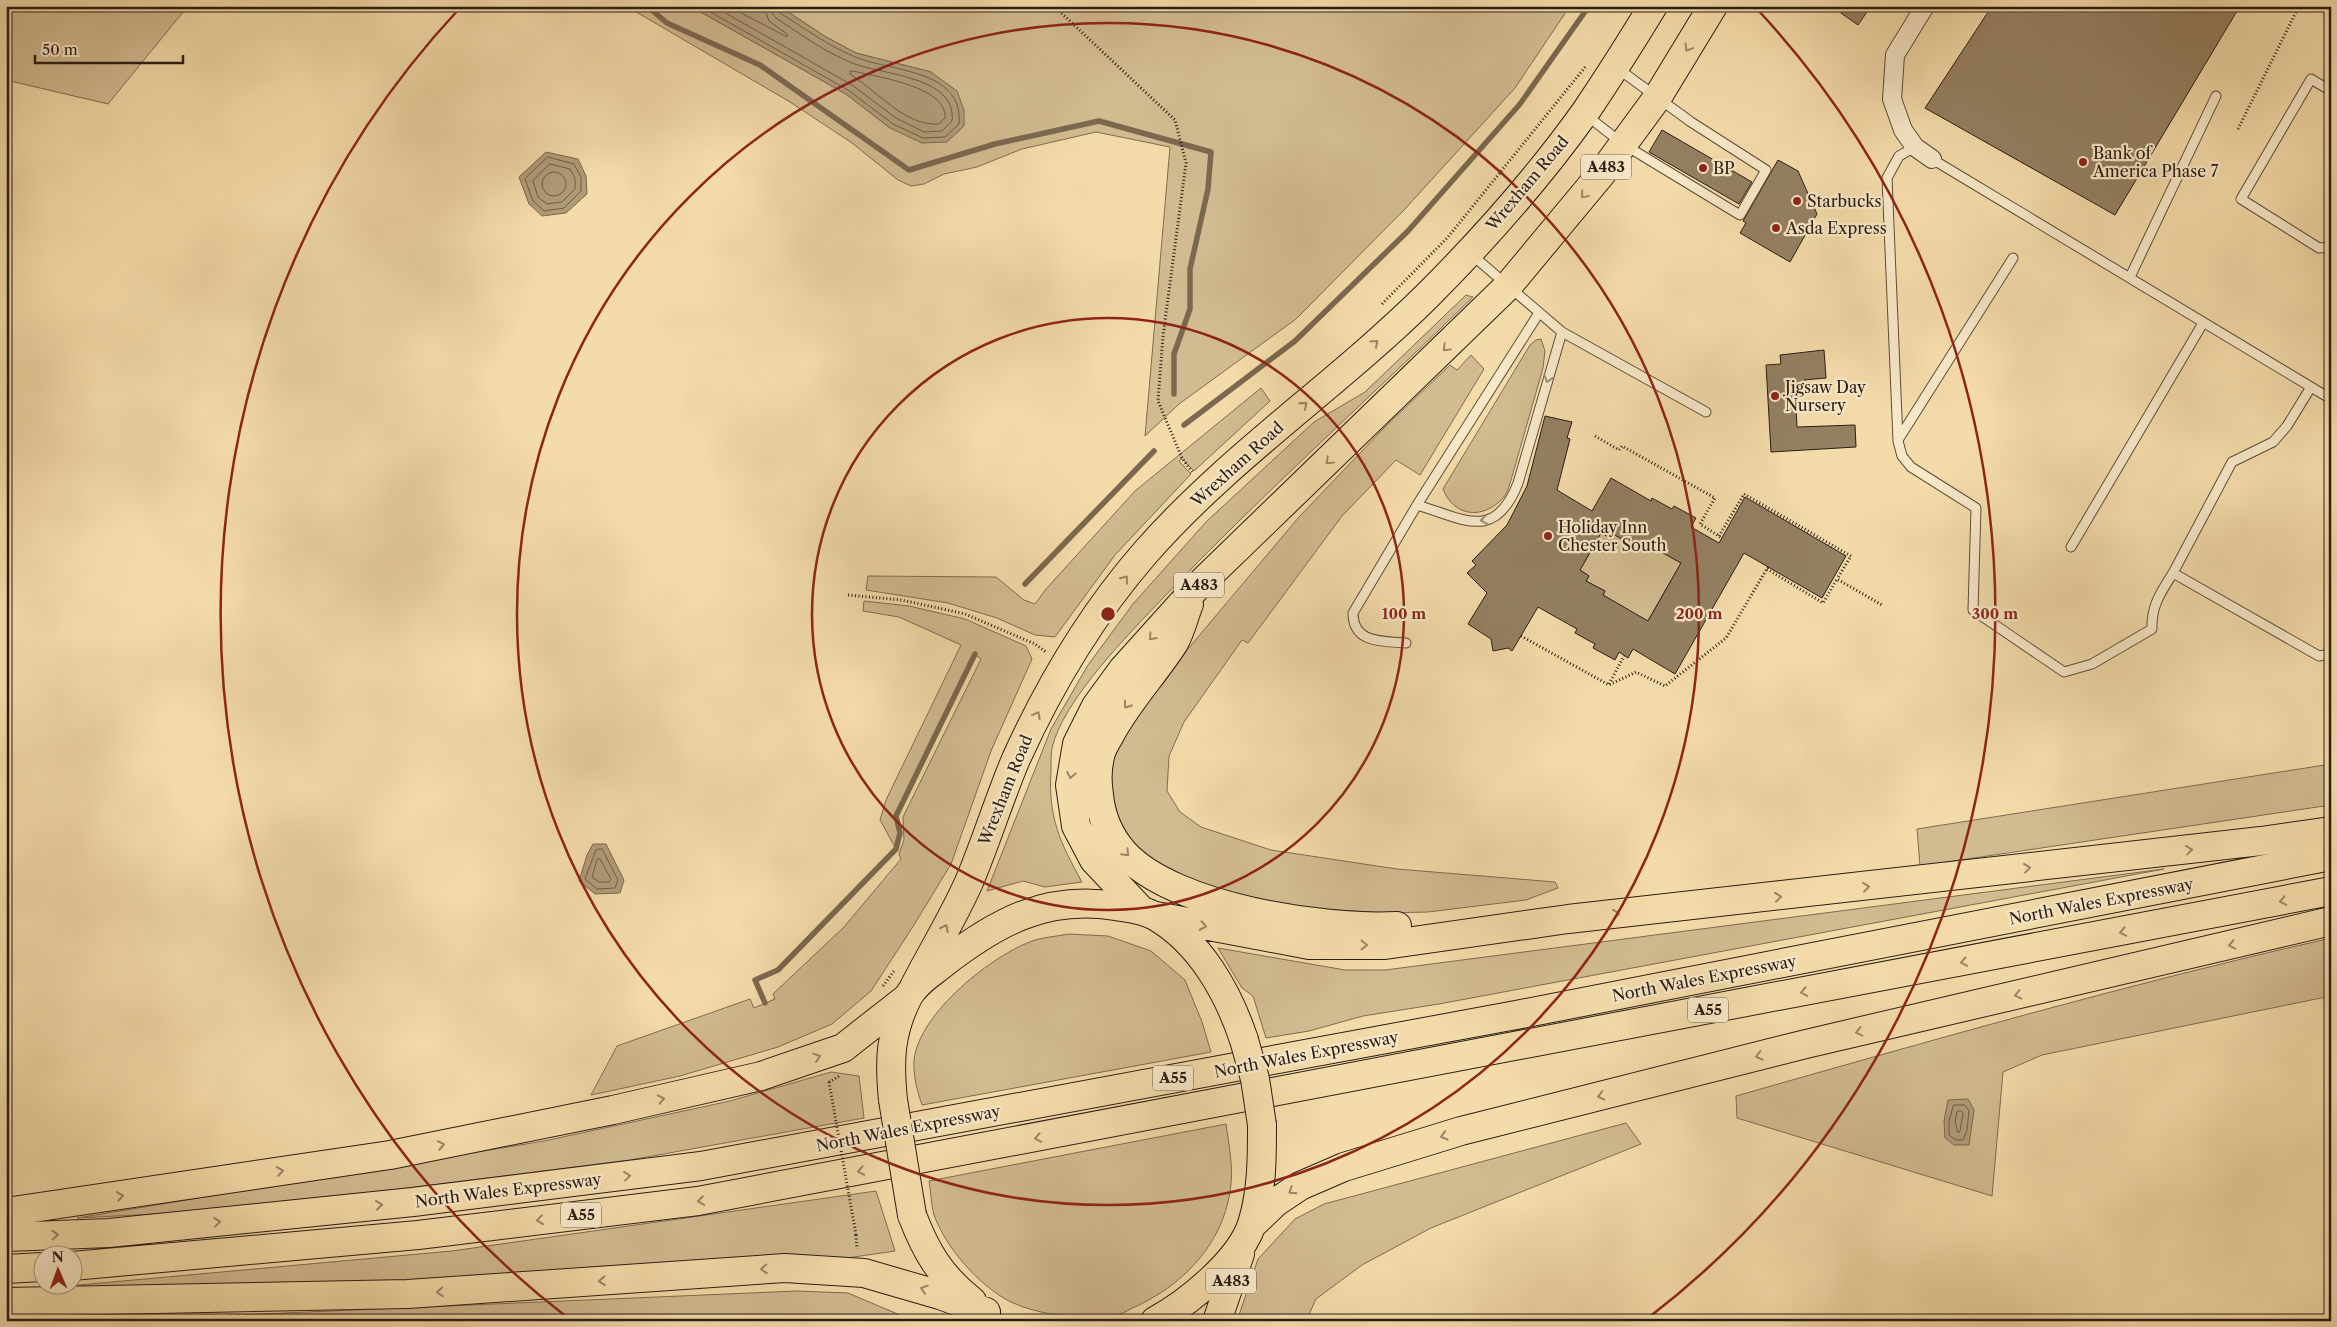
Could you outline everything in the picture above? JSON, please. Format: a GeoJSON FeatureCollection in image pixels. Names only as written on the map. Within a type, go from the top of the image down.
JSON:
{"type":"FeatureCollection","features":[{"type":"Feature","properties":{"kind":"highway","name":"Wrexham Road"},"geometry":{"type":"LineString","coordinates":[[995,1317],[961,1292],[941,1272],[923,1244],[912,1215],[889,1066],[893,1034],[911,992],[968,882],[1032,724],[1065,665],[1100,610],[1145,553],[1205,492],[1339,376],[1426,297],[1468,252],[1535,178],[1584,113],[1653,6]]}},
{"type":"Feature","properties":{"kind":"highway","name":"A483"},"geometry":{"type":"LineString","coordinates":[[1148,913],[1094,860],[1076,826],[1070,785],[1077,744],[1096,706],[1123,668],[1196,589],[1508,286],[1658,98],[1713,6]]}},
{"type":"Feature","properties":{"kind":"highway"},"geometry":{"type":"LineString","coordinates":[[1196,589],[1174,642],[1123,711],[1101,753],[1098,785],[1100,804],[1108,830],[1124,853],[1148,872],[1189,893],[1288,920],[1377,927],[1568,919]]}},
{"type":"Feature","properties":{"kind":"highway"},"geometry":{"type":"LineString","coordinates":[[6,1212],[390,1155],[613,1110],[761,1076],[843,1048],[988,932],[1023,914],[1047,906],[1075,903],[1108,905],[1309,945],[1385,945],[1568,919],[2222,846],[2331,830]]}},
{"type":"Feature","properties":{"kind":"highway","name":"North Wales Expressway"},"geometry":{"type":"LineString","coordinates":[[6,1237],[110,1233],[413,1202],[702,1166],[1506,1016],[2331,856]]}},
{"type":"Feature","properties":{"kind":"highway","name":"North Wales Expressway"},"geometry":{"type":"LineString","coordinates":[[82,1265],[418,1235],[698,1201],[2331,891]]}},
{"type":"Feature","properties":{"kind":"highway"},"geometry":{"type":"LineString","coordinates":[[1148,913],[1193,947],[1212,972],[1232,1006],[1244,1040],[1255,1079],[1262,1125],[1262,1160],[1259,1191],[1248,1233]]}},
{"type":"Feature","properties":{"kind":"highway"},"geometry":{"type":"LineString","coordinates":[[1155,1321],[1176,1309],[1202,1288],[1276,1202],[1300,1186],[1344,1166],[1452,1133],[1806,1044],[2331,922]]}},
{"type":"Feature","properties":{"kind":"highway","name":"A483"},"geometry":{"type":"LineString","coordinates":[[1217,1321],[1248,1233]]}},
{"type":"Feature","properties":{"kind":"highway"},"geometry":{"type":"LineString","coordinates":[[6,1269],[32,1268]]}},
{"type":"Feature","properties":{"kind":"highway"},"geometry":{"type":"LineString","coordinates":[[6,1302],[408,1294],[785,1268],[864,1272],[898,1281],[995,1317]]}},
{"type":"Feature","properties":{"kind":"street"},"geometry":{"type":"LineString","coordinates":[[1925,6],[1895,55],[1892,75],[1892,99],[1903,130],[1915,147],[1932,159]]}},
{"type":"Feature","properties":{"kind":"lane"},"geometry":{"type":"LineString","coordinates":[[1584,113],[1623,144],[1740,215],[1766,170],[1658,98],[1616,66]]}},
{"type":"Feature","properties":{"kind":"lane"},"geometry":{"type":"LineString","coordinates":[[2331,91],[2311,80],[2241,199],[2319,248],[2331,246]]}},
{"type":"Feature","properties":{"kind":"lane"},"geometry":{"type":"LineString","coordinates":[[2130,277],[2216,96]]}},
{"type":"Feature","properties":{"kind":"lane"},"geometry":{"type":"LineString","coordinates":[[1915,147],[1899,156],[1887,178],[1898,441],[1902,456],[1911,468],[1976,508],[1973,610],[2064,672],[2092,664],[2152,629],[2151,614],[2158,597],[2173,573],[2232,462],[2273,442],[2287,426],[2311,387]]}},
{"type":"Feature","properties":{"kind":"lane"},"geometry":{"type":"LineString","coordinates":[[1932,159],[2331,399]]}},
{"type":"Feature","properties":{"kind":"lane"},"geometry":{"type":"LineString","coordinates":[[1468,252],[1562,332],[1706,412]]}},
{"type":"Feature","properties":{"kind":"lane"},"geometry":{"type":"LineString","coordinates":[[1898,441],[2013,258]]}},
{"type":"Feature","properties":{"kind":"lane"},"geometry":{"type":"LineString","coordinates":[[1406,643],[1366,638],[1357,631],[1353,623],[1353,613],[1417,505],[1540,312]]}},
{"type":"Feature","properties":{"kind":"lane"},"geometry":{"type":"LineString","coordinates":[[2071,547],[2203,323]]}},
{"type":"Feature","properties":{"kind":"lane"},"geometry":{"type":"LineString","coordinates":[[1417,505],[1473,522],[1488,521],[1501,514],[1512,500],[1518,484],[1562,332]]}},
{"type":"Feature","properties":{"kind":"lane"},"geometry":{"type":"LineString","coordinates":[[2173,573],[2319,656],[2331,654]]}},
{"type":"Feature","properties":{"kind":"path"},"geometry":{"type":"LineString","coordinates":[[1054,6],[1174,120],[1184,153],[1186,162],[1164,336],[1158,401],[1182,458],[1193,473]]}},
{"type":"Feature","properties":{"kind":"path"},"geometry":{"type":"LineString","coordinates":[[2238,129],[2299,6]]}},
{"type":"Feature","properties":{"kind":"path"},"geometry":{"type":"LineString","coordinates":[[1595,436],[1620,450],[1622,446],[1715,498],[1700,524],[1721,537],[1744,494],[1850,556],[1824,602],[1767,568],[1726,638],[1665,686],[1636,672],[1609,685]]}},
{"type":"Feature","properties":{"kind":"path"},"geometry":{"type":"LineString","coordinates":[[1838,579],[1882,605]]}},
{"type":"Feature","properties":{"kind":"path"},"geometry":{"type":"LineString","coordinates":[[848,595],[901,600],[965,614],[1035,644],[1065,665]]}},
{"type":"Feature","properties":{"kind":"path"},"geometry":{"type":"LineString","coordinates":[[1521,636],[1609,685]]}},
{"type":"Feature","properties":{"kind":"path"},"geometry":{"type":"LineString","coordinates":[[1609,685],[1624,656]]}},
{"type":"Feature","properties":{"kind":"path"},"geometry":{"type":"LineString","coordinates":[[829,1082],[856,1235]]}},
{"type":"Feature","properties":{"kind":"shaded area"},"geometry":{"type":"Polygon","coordinates":[[[6,6],[188,6],[108,104],[6,80],[6,6]]]}},
{"type":"Feature","properties":{"kind":"shaded area"},"geometry":{"type":"Polygon","coordinates":[[[626,6],[690,6],[846,94],[890,128],[931,72],[856,53],[826,37],[779,6],[1570,6],[1515,88],[1405,209],[1296,319],[1179,404],[1145,436],[1170,147],[1096,132],[1022,149],[977,167],[944,174],[924,184],[911,186],[898,180],[852,143],[790,102],[626,6]]]}},
{"type":"Feature","properties":{"kind":"shaded area"},"geometry":{"type":"Polygon","coordinates":[[[1466,295],[1473,297],[1277,484],[1163,598],[1099,668],[1069,709],[1052,748],[1051,803],[1062,842],[1082,882],[1045,887],[1023,881],[987,891],[1051,729],[1088,665],[1133,604],[1206,522],[1314,422],[1365,392],[1466,295]]]}},
{"type":"Feature","properties":{"kind":"shaded area"},"geometry":{"type":"Polygon","coordinates":[[[1541,339],[1545,351],[1543,368],[1507,492],[1503,498],[1487,510],[1470,512],[1462,510],[1454,505],[1443,489],[1530,345],[1536,340],[1541,339]]]}},
{"type":"Feature","properties":{"kind":"shaded area"},"geometry":{"type":"Polygon","coordinates":[[[1471,355],[1484,369],[1420,475],[1396,460],[1342,516],[1248,643],[1242,640],[1184,722],[1169,756],[1167,791],[1180,812],[1201,827],[1271,850],[1397,869],[1555,882],[1558,888],[1526,900],[1428,912],[1386,913],[1289,907],[1191,881],[1154,862],[1128,842],[1115,819],[1109,773],[1119,743],[1135,715],[1299,517],[1383,429],[1450,365],[1457,370],[1471,355]]]}},
{"type":"Feature","properties":{"kind":"shaded area"},"geometry":{"type":"Polygon","coordinates":[[[1261,388],[1270,401],[1194,471],[1182,459],[1179,461],[1191,474],[1115,555],[1055,637],[1035,635],[997,618],[948,603],[866,590],[868,576],[996,577],[1024,600],[1035,604],[1046,589],[1135,491],[1261,388]]]}},
{"type":"Feature","properties":{"kind":"shaded area"},"geometry":{"type":"Polygon","coordinates":[[[1601,533],[1611,538],[1613,534],[1632,545],[1634,541],[1653,552],[1656,549],[1681,563],[1646,624],[1603,595],[1605,591],[1586,581],[1589,576],[1580,570],[1601,533]]]}},
{"type":"Feature","properties":{"kind":"shaded area"},"geometry":{"type":"Polygon","coordinates":[[[864,601],[909,606],[965,619],[1026,646],[1032,659],[991,751],[951,864],[871,991],[832,1024],[778,1047],[680,1076],[591,1095],[617,1046],[750,999],[754,1008],[775,999],[773,994],[844,927],[901,859],[899,854],[904,840],[903,817],[981,659],[975,655],[896,816],[900,833],[896,849],[880,820],[886,800],[961,645],[899,617],[863,611],[864,601]]]}},
{"type":"Feature","properties":{"kind":"shaded area"},"geometry":{"type":"Polygon","coordinates":[[[2331,764],[2331,805],[1920,866],[1917,829],[2331,764]]]}},
{"type":"Feature","properties":{"kind":"shaded area"},"geometry":{"type":"Polygon","coordinates":[[[2164,869],[1439,1004],[1363,1016],[1309,1031],[1266,1038],[1253,996],[1242,988],[1218,948],[1345,970],[1385,970],[2164,869]]]}},
{"type":"Feature","properties":{"kind":"shaded area"},"geometry":{"type":"Polygon","coordinates":[[[1069,934],[1108,936],[1151,951],[1185,980],[1202,1022],[1211,1052],[922,1105],[914,1072],[914,1060],[919,1042],[929,1023],[943,1005],[980,972],[1018,947],[1035,940],[1069,934]]]}},
{"type":"Feature","properties":{"kind":"shaded area"},"geometry":{"type":"Polygon","coordinates":[[[2331,938],[2331,996],[2042,1055],[2003,1072],[1992,1196],[1737,1118],[1736,1096],[2107,993],[2331,938]]]}},
{"type":"Feature","properties":{"kind":"shaded area"},"geometry":{"type":"Polygon","coordinates":[[[831,1072],[859,1076],[864,1118],[630,1160],[234,1210],[77,1218],[544,1141],[730,1101],[831,1072]]]}},
{"type":"Feature","properties":{"kind":"shaded area"},"geometry":{"type":"Polygon","coordinates":[[[1626,1123],[1641,1144],[1431,1228],[1362,1265],[1316,1299],[1306,1321],[1237,1321],[1258,1259],[1295,1219],[1324,1204],[1626,1123]]]}},
{"type":"Feature","properties":{"kind":"shaded area"},"geometry":{"type":"Polygon","coordinates":[[[1226,1124],[1231,1166],[1230,1192],[1226,1211],[1210,1244],[1199,1259],[1172,1285],[1156,1296],[1112,1317],[1061,1316],[1040,1312],[1011,1302],[987,1286],[965,1265],[939,1228],[934,1215],[929,1181],[1226,1124]]]}},
{"type":"Feature","properties":{"kind":"shaded area"},"geometry":{"type":"Polygon","coordinates":[[[876,1191],[895,1251],[840,1259],[315,1287],[82,1290],[82,1285],[452,1251],[876,1191]]]}},
{"type":"Feature","properties":{"kind":"shaded area"},"geometry":{"type":"Polygon","coordinates":[[[797,1291],[848,1293],[914,1321],[97,1321],[797,1291]]]}},
{"type":"Feature","properties":{"kind":"water"},"geometry":{"type":"Polygon","coordinates":[[[690,6],[779,6],[826,37],[856,53],[931,72],[957,91],[964,110],[964,126],[947,142],[922,143],[890,128],[846,94],[690,6]]]}},
{"type":"Feature","properties":{"kind":"water"},"geometry":{"type":"Polygon","coordinates":[[[546,152],[578,159],[586,176],[587,194],[566,213],[542,216],[529,204],[519,177],[546,152]]]}},
{"type":"Feature","properties":{"kind":"water"},"geometry":{"type":"Polygon","coordinates":[[[593,844],[606,844],[624,880],[620,893],[595,894],[579,881],[587,855],[593,844]]]}},
{"type":"Feature","properties":{"kind":"water"},"geometry":{"type":"Polygon","coordinates":[[[1968,1099],[1974,1110],[1969,1145],[1954,1145],[1945,1138],[1944,1121],[1948,1100],[1968,1099]]]}},
{"type":"Feature","properties":{"kind":"building"},"geometry":{"type":"Polygon","coordinates":[[[1831,6],[1871,6],[1858,25],[1831,6]]]}},
{"type":"Feature","properties":{"kind":"building","name":"Bank of America Phase 7"},"geometry":{"type":"Polygon","coordinates":[[[1992,6],[2240,6],[2115,215],[1925,108],[1992,6]]]}},
{"type":"Feature","properties":{"kind":"building","name":"BP"},"geometry":{"type":"Polygon","coordinates":[[[1662,130],[1752,182],[1739,204],[1649,152],[1662,130]]]}},
{"type":"Feature","properties":{"kind":"building","name":"Asda Express"},"geometry":{"type":"Polygon","coordinates":[[[1778,160],[1798,171],[1817,214],[1790,262],[1740,233],[1746,223],[1743,221],[1778,160]]]}},
{"type":"Feature","properties":{"kind":"building","name":"Jigsaw Day Nursery"},"geometry":{"type":"Polygon","coordinates":[[[1824,350],[1826,378],[1804,380],[1804,386],[1795,387],[1797,427],[1855,425],[1856,447],[1771,452],[1766,365],[1781,364],[1780,355],[1824,350]]]}},
{"type":"Feature","properties":{"kind":"building","name":"Holiday Inn Chester South"},"geometry":{"type":"Polygon","coordinates":[[[1545,416],[1572,422],[1567,438],[1570,439],[1557,490],[1592,511],[1611,478],[1651,501],[1652,498],[1672,509],[1674,506],[1696,518],[1691,527],[1719,543],[1745,497],[1846,556],[1822,598],[1744,553],[1675,674],[1633,649],[1628,658],[1619,652],[1615,660],[1593,648],[1595,644],[1575,633],[1577,629],[1538,607],[1512,651],[1508,648],[1493,651],[1491,639],[1468,624],[1487,593],[1467,573],[1476,565],[1472,561],[1507,525],[1527,486],[1545,416]],[[1601,533],[1580,570],[1589,576],[1586,581],[1605,591],[1603,595],[1648,621],[1681,563],[1656,549],[1654,553],[1634,541],[1632,545],[1613,534],[1611,538],[1601,533]]]}},
{"type":"Feature","properties":{"kind":"waterway"},"geometry":{"type":"LineString","coordinates":[[647,6],[667,23],[760,65],[909,170],[995,144],[1099,121],[1211,152],[1208,189],[1190,269],[1190,309],[1174,354],[1174,394]]}},
{"type":"Feature","properties":{"kind":"waterway"},"geometry":{"type":"LineString","coordinates":[[1184,425],[1295,341],[1408,231],[1520,104],[1589,6]]}},
{"type":"Feature","properties":{"kind":"waterway"},"geometry":{"type":"LineString","coordinates":[[1025,584],[1154,451]]}},
{"type":"Feature","properties":{"kind":"waterway"},"geometry":{"type":"LineString","coordinates":[[765,1003],[755,980],[778,970],[896,849],[900,833],[896,816],[975,654]]}},
{"type":"Feature","properties":{"kind":"place","name":"Bank of America Phase 7"},"geometry":{"type":"Point","coordinates":[2083,162]}},
{"type":"Feature","properties":{"kind":"place","name":"BP"},"geometry":{"type":"Point","coordinates":[1703,168]}},
{"type":"Feature","properties":{"kind":"place","name":"Starbucks"},"geometry":{"type":"Point","coordinates":[1797,201]}},
{"type":"Feature","properties":{"kind":"place","name":"Asda Express"},"geometry":{"type":"Point","coordinates":[1776,228]}},
{"type":"Feature","properties":{"kind":"place","name":"Jigsaw Day Nursery"},"geometry":{"type":"Point","coordinates":[1775,396]}},
{"type":"Feature","properties":{"kind":"place","name":"Holiday Inn Chester South"},"geometry":{"type":"Point","coordinates":[1548,536]}}]}
